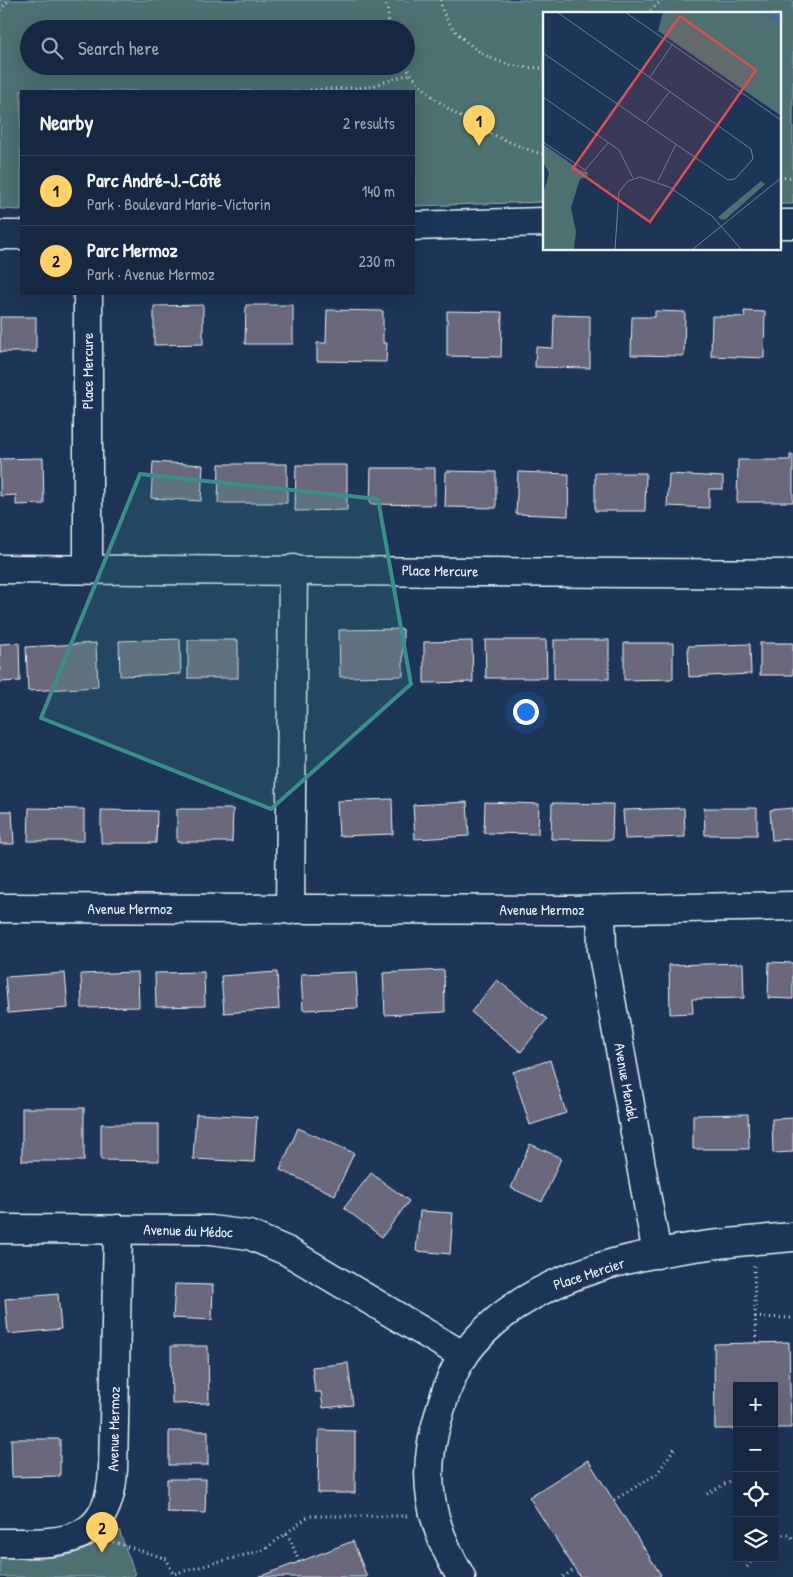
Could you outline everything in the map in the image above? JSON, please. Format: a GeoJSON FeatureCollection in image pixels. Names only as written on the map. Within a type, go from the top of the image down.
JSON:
{"type":"FeatureCollection","features":[{"type":"Feature","properties":{"kind":"street"},"geometry":{"type":"LineString","coordinates":[[415,226],[543,222]]}},
{"type":"Feature","properties":{"kind":"street"},"geometry":{"type":"LineString","coordinates":[[780,224],[793,224]]}},
{"type":"Feature","properties":{"kind":"street"},"geometry":{"type":"LineString","coordinates":[[0,235],[20,235]]}},
{"type":"Feature","properties":{"kind":"street","name":"Place Mercure"},"geometry":{"type":"LineString","coordinates":[[88,295],[88,569]]}},
{"type":"Feature","properties":{"kind":"street","name":"Place Mercure"},"geometry":{"type":"LineString","coordinates":[[0,569],[293,569],[793,574]]}},
{"type":"Feature","properties":{"kind":"street"},"geometry":{"type":"LineString","coordinates":[[290,910],[293,569]]}},
{"type":"Feature","properties":{"kind":"street","name":"Avenue Mermoz"},"geometry":{"type":"LineString","coordinates":[[0,908],[601,910],[718,906],[793,906]]}},
{"type":"Feature","properties":{"kind":"street","name":"Avenue Mendel"},"geometry":{"type":"LineString","coordinates":[[601,910],[602,950],[657,1254]]}},
{"type":"Feature","properties":{"kind":"street","name":"Avenue du Médoc"},"geometry":{"type":"LineString","coordinates":[[0,1229],[211,1230],[249,1235],[287,1251],[464,1356]]}},
{"type":"Feature","properties":{"kind":"street","name":"Avenue Mermoz"},"geometry":{"type":"LineString","coordinates":[[0,1543],[64,1541],[88,1530],[100,1519],[108,1506],[112,1491],[118,1230]]}},
{"type":"Feature","properties":{"kind":"street","name":"Place Mercier"},"geometry":{"type":"LineString","coordinates":[[461,1577],[443,1543],[434,1516],[428,1491],[428,1462],[443,1399],[464,1356],[481,1335],[508,1310],[544,1288],[603,1267],[657,1254],[793,1237]]}},
{"type":"Feature","properties":{"kind":"path"},"geometry":{"type":"LineString","coordinates":[[0,10],[9,0]]}},
{"type":"Feature","properties":{"kind":"path"},"geometry":{"type":"LineString","coordinates":[[386,0],[389,20]]}},
{"type":"Feature","properties":{"kind":"path"},"geometry":{"type":"LineString","coordinates":[[441,0],[441,5],[450,23],[458,34],[478,51],[499,62],[526,68],[543,68]]}},
{"type":"Feature","properties":{"kind":"path"},"geometry":{"type":"LineString","coordinates":[[649,12],[662,0]]}},
{"type":"Feature","properties":{"kind":"path"},"geometry":{"type":"LineString","coordinates":[[310,90],[360,88],[406,75]]}},
{"type":"Feature","properties":{"kind":"path"},"geometry":{"type":"LineString","coordinates":[[411,75],[430,94],[460,116],[498,136],[543,155]]}},
{"type":"Feature","properties":{"kind":"path"},"geometry":{"type":"LineString","coordinates":[[780,178],[793,177]]}},
{"type":"Feature","properties":{"kind":"path"},"geometry":{"type":"LineString","coordinates":[[754,1266],[756,1343]]}},
{"type":"Feature","properties":{"kind":"path"},"geometry":{"type":"LineString","coordinates":[[755,1317],[793,1318]]}},
{"type":"Feature","properties":{"kind":"path"},"geometry":{"type":"LineString","coordinates":[[614,1500],[657,1474],[676,1446]]}},
{"type":"Feature","properties":{"kind":"path"},"geometry":{"type":"LineString","coordinates":[[706,1494],[733,1479]]}},
{"type":"Feature","properties":{"kind":"path"},"geometry":{"type":"LineString","coordinates":[[88,1530],[102,1539],[167,1559],[173,1574],[264,1550],[309,1516],[434,1516]]}},
{"type":"Feature","properties":{"kind":"path"},"geometry":{"type":"LineString","coordinates":[[286,1534],[290,1539],[299,1562]]}},
{"type":"Feature","properties":{"kind":"path"},"geometry":{"type":"LineString","coordinates":[[778,1538],[783,1535],[790,1535],[793,1538]]}},
{"type":"Feature","properties":{"kind":"path"},"geometry":{"type":"LineString","coordinates":[[747,1567],[751,1562]]}},
{"type":"Feature","properties":{"kind":"path"},"geometry":{"type":"LineString","coordinates":[[563,1577],[575,1569]]}},
{"type":"Feature","properties":{"kind":"highlighted area"},"geometry":{"type":"Polygon","coordinates":[[[140,474],[378,499],[411,684],[271,809],[41,718],[140,474]]]}},
{"type":"Feature","properties":{"kind":"green space"},"geometry":{"type":"Polygon","coordinates":[[[0,0],[793,0],[793,204],[780,204],[780,12],[543,12],[543,202],[415,206],[415,90],[20,90],[20,210],[0,209],[0,0]]]}},
{"type":"Feature","properties":{"kind":"green space"},"geometry":{"type":"Polygon","coordinates":[[[112,1526],[119,1530],[135,1574],[133,1577],[0,1577],[0,1558],[46,1558],[76,1553],[90,1547],[102,1538],[112,1526]]]}},
{"type":"Feature","properties":{"kind":"building"},"geometry":{"type":"Polygon","coordinates":[[[203,305],[203,344],[154,345],[154,306],[203,305]]]}},
{"type":"Feature","properties":{"kind":"building"},"geometry":{"type":"Polygon","coordinates":[[[246,305],[293,305],[293,344],[245,344],[246,305]]]}},
{"type":"Feature","properties":{"kind":"building"},"geometry":{"type":"Polygon","coordinates":[[[327,310],[383,311],[383,343],[387,343],[386,362],[317,361],[317,343],[326,343],[327,310]]]}},
{"type":"Feature","properties":{"kind":"building"},"geometry":{"type":"Polygon","coordinates":[[[447,311],[502,312],[501,357],[447,356],[447,311]]]}},
{"type":"Feature","properties":{"kind":"building"},"geometry":{"type":"Polygon","coordinates":[[[655,311],[685,312],[684,356],[631,355],[632,317],[655,317],[655,311]]]}},
{"type":"Feature","properties":{"kind":"building"},"geometry":{"type":"Polygon","coordinates":[[[744,311],[765,312],[764,358],[711,356],[712,316],[745,317],[744,311]]]}},
{"type":"Feature","properties":{"kind":"building"},"geometry":{"type":"Polygon","coordinates":[[[554,315],[590,316],[590,368],[535,367],[536,347],[553,348],[554,315]]]}},
{"type":"Feature","properties":{"kind":"building"},"geometry":{"type":"Polygon","coordinates":[[[0,317],[36,317],[36,352],[0,352],[0,317]]]}},
{"type":"Feature","properties":{"kind":"building"},"geometry":{"type":"Polygon","coordinates":[[[790,455],[793,455],[793,502],[737,502],[738,460],[790,460],[790,455]]]}},
{"type":"Feature","properties":{"kind":"building"},"geometry":{"type":"Polygon","coordinates":[[[43,458],[44,504],[16,505],[16,495],[0,496],[0,459],[43,458]]]}},
{"type":"Feature","properties":{"kind":"building"},"geometry":{"type":"Polygon","coordinates":[[[153,462],[203,465],[201,501],[151,498],[153,462]]]}},
{"type":"Feature","properties":{"kind":"building"},"geometry":{"type":"Polygon","coordinates":[[[219,464],[287,464],[287,503],[218,503],[219,464]]]}},
{"type":"Feature","properties":{"kind":"building"},"geometry":{"type":"Polygon","coordinates":[[[296,465],[347,465],[347,510],[295,511],[296,465]]]}},
{"type":"Feature","properties":{"kind":"building"},"geometry":{"type":"Polygon","coordinates":[[[371,468],[435,468],[435,505],[370,504],[371,468]]]}},
{"type":"Feature","properties":{"kind":"building"},"geometry":{"type":"Polygon","coordinates":[[[446,471],[496,472],[496,508],[445,507],[446,471]]]}},
{"type":"Feature","properties":{"kind":"building"},"geometry":{"type":"Polygon","coordinates":[[[518,472],[569,474],[568,516],[516,514],[518,472]]]}},
{"type":"Feature","properties":{"kind":"building"},"geometry":{"type":"Polygon","coordinates":[[[595,473],[646,473],[645,511],[595,511],[595,473]]]}},
{"type":"Feature","properties":{"kind":"building"},"geometry":{"type":"Polygon","coordinates":[[[669,474],[723,477],[723,489],[709,489],[709,508],[667,506],[669,474]]]}},
{"type":"Feature","properties":{"kind":"building"},"geometry":{"type":"Polygon","coordinates":[[[403,629],[403,676],[340,677],[339,630],[403,629]]]}},
{"type":"Feature","properties":{"kind":"building"},"geometry":{"type":"Polygon","coordinates":[[[180,639],[181,674],[120,676],[119,641],[180,639]]]}},
{"type":"Feature","properties":{"kind":"building"},"geometry":{"type":"Polygon","coordinates":[[[188,640],[238,640],[238,678],[188,678],[188,640]]]}},
{"type":"Feature","properties":{"kind":"building"},"geometry":{"type":"Polygon","coordinates":[[[485,640],[546,640],[547,678],[486,678],[485,640]]]}},
{"type":"Feature","properties":{"kind":"building"},"geometry":{"type":"Polygon","coordinates":[[[554,640],[609,640],[609,679],[554,679],[554,640]]]}},
{"type":"Feature","properties":{"kind":"building"},"geometry":{"type":"Polygon","coordinates":[[[472,641],[473,682],[424,683],[424,642],[472,641]]]}},
{"type":"Feature","properties":{"kind":"building"},"geometry":{"type":"Polygon","coordinates":[[[19,643],[20,681],[0,682],[0,644],[19,643]]]}},
{"type":"Feature","properties":{"kind":"building"},"geometry":{"type":"Polygon","coordinates":[[[96,643],[98,687],[28,691],[26,647],[96,643]]]}},
{"type":"Feature","properties":{"kind":"building"},"geometry":{"type":"Polygon","coordinates":[[[624,643],[673,643],[673,679],[624,680],[624,643]]]}},
{"type":"Feature","properties":{"kind":"building"},"geometry":{"type":"Polygon","coordinates":[[[760,643],[793,643],[793,675],[760,675],[760,643]]]}},
{"type":"Feature","properties":{"kind":"building"},"geometry":{"type":"Polygon","coordinates":[[[750,644],[751,674],[689,677],[688,646],[750,644]]]}},
{"type":"Feature","properties":{"kind":"building"},"geometry":{"type":"Polygon","coordinates":[[[392,799],[393,834],[339,836],[337,801],[392,799]]]}},
{"type":"Feature","properties":{"kind":"building"},"geometry":{"type":"Polygon","coordinates":[[[467,802],[469,836],[415,839],[413,805],[467,802]]]}},
{"type":"Feature","properties":{"kind":"building"},"geometry":{"type":"Polygon","coordinates":[[[485,802],[539,804],[538,834],[484,833],[485,802]]]}},
{"type":"Feature","properties":{"kind":"building"},"geometry":{"type":"Polygon","coordinates":[[[552,803],[613,804],[612,840],[551,839],[552,803]]]}},
{"type":"Feature","properties":{"kind":"building"},"geometry":{"type":"Polygon","coordinates":[[[29,808],[84,809],[84,841],[28,841],[29,808]]]}},
{"type":"Feature","properties":{"kind":"building"},"geometry":{"type":"Polygon","coordinates":[[[684,808],[685,837],[625,839],[623,810],[684,808]]]}},
{"type":"Feature","properties":{"kind":"building"},"geometry":{"type":"Polygon","coordinates":[[[704,808],[757,808],[757,835],[705,835],[704,808]]]}},
{"type":"Feature","properties":{"kind":"building"},"geometry":{"type":"Polygon","coordinates":[[[793,808],[793,839],[772,840],[770,810],[793,808]]]}},
{"type":"Feature","properties":{"kind":"building"},"geometry":{"type":"Polygon","coordinates":[[[177,809],[233,809],[232,842],[177,842],[177,809]]]}},
{"type":"Feature","properties":{"kind":"building"},"geometry":{"type":"Polygon","coordinates":[[[101,810],[157,811],[156,843],[101,843],[101,810]]]}},
{"type":"Feature","properties":{"kind":"building"},"geometry":{"type":"Polygon","coordinates":[[[0,811],[12,811],[14,844],[0,844],[0,811]]]}},
{"type":"Feature","properties":{"kind":"building"},"geometry":{"type":"Polygon","coordinates":[[[769,962],[793,963],[793,999],[768,998],[769,962]]]}},
{"type":"Feature","properties":{"kind":"building"},"geometry":{"type":"Polygon","coordinates":[[[743,963],[744,998],[692,999],[693,1013],[670,1014],[669,965],[743,963]]]}},
{"type":"Feature","properties":{"kind":"building"},"geometry":{"type":"Polygon","coordinates":[[[444,970],[445,1012],[385,1015],[383,973],[444,970]]]}},
{"type":"Feature","properties":{"kind":"building"},"geometry":{"type":"Polygon","coordinates":[[[138,972],[139,1007],[82,1008],[81,974],[138,972]]]}},
{"type":"Feature","properties":{"kind":"building"},"geometry":{"type":"Polygon","coordinates":[[[204,972],[205,1006],[156,1007],[155,973],[204,972]]]}},
{"type":"Feature","properties":{"kind":"building"},"geometry":{"type":"Polygon","coordinates":[[[277,972],[279,1009],[224,1013],[221,976],[277,972]]]}},
{"type":"Feature","properties":{"kind":"building"},"geometry":{"type":"Polygon","coordinates":[[[356,972],[358,1008],[303,1010],[301,974],[356,972]]]}},
{"type":"Feature","properties":{"kind":"building"},"geometry":{"type":"Polygon","coordinates":[[[65,973],[68,1008],[8,1013],[5,977],[65,973]]]}},
{"type":"Feature","properties":{"kind":"building"},"geometry":{"type":"Polygon","coordinates":[[[497,980],[547,1019],[521,1052],[471,1012],[497,980]]]}},
{"type":"Feature","properties":{"kind":"building"},"geometry":{"type":"Polygon","coordinates":[[[550,1060],[566,1113],[530,1125],[513,1072],[550,1060]]]}},
{"type":"Feature","properties":{"kind":"building"},"geometry":{"type":"Polygon","coordinates":[[[22,1108],[84,1108],[84,1161],[22,1161],[22,1108]]]}},
{"type":"Feature","properties":{"kind":"building"},"geometry":{"type":"Polygon","coordinates":[[[196,1114],[257,1117],[254,1162],[193,1159],[196,1114]]]}},
{"type":"Feature","properties":{"kind":"building"},"geometry":{"type":"Polygon","coordinates":[[[748,1114],[749,1149],[693,1149],[693,1115],[748,1114]]]}},
{"type":"Feature","properties":{"kind":"building"},"geometry":{"type":"Polygon","coordinates":[[[793,1118],[793,1152],[773,1153],[772,1119],[793,1118]]]}},
{"type":"Feature","properties":{"kind":"building"},"geometry":{"type":"Polygon","coordinates":[[[101,1124],[159,1124],[159,1161],[101,1160],[101,1124]]]}},
{"type":"Feature","properties":{"kind":"building"},"geometry":{"type":"Polygon","coordinates":[[[298,1128],[354,1153],[335,1195],[280,1170],[298,1128]]]}},
{"type":"Feature","properties":{"kind":"building"},"geometry":{"type":"Polygon","coordinates":[[[530,1144],[561,1158],[542,1202],[511,1188],[530,1144]]]}},
{"type":"Feature","properties":{"kind":"building"},"geometry":{"type":"Polygon","coordinates":[[[371,1173],[409,1201],[382,1237],[344,1208],[371,1173]]]}},
{"type":"Feature","properties":{"kind":"building"},"geometry":{"type":"Polygon","coordinates":[[[420,1211],[453,1213],[450,1254],[416,1251],[420,1211]]]}},
{"type":"Feature","properties":{"kind":"building"},"geometry":{"type":"Polygon","coordinates":[[[175,1284],[213,1285],[212,1320],[173,1318],[175,1284]]]}},
{"type":"Feature","properties":{"kind":"building"},"geometry":{"type":"Polygon","coordinates":[[[58,1294],[61,1329],[8,1334],[5,1299],[58,1294]]]}},
{"type":"Feature","properties":{"kind":"building"},"geometry":{"type":"Polygon","coordinates":[[[789,1342],[791,1428],[778,1428],[778,1382],[733,1382],[733,1429],[715,1429],[714,1344],[789,1342]]]}},
{"type":"Feature","properties":{"kind":"building"},"geometry":{"type":"Polygon","coordinates":[[[171,1346],[208,1346],[209,1403],[172,1404],[171,1346]]]}},
{"type":"Feature","properties":{"kind":"building"},"geometry":{"type":"Polygon","coordinates":[[[348,1363],[353,1405],[323,1408],[321,1392],[315,1392],[312,1367],[348,1363]]]}},
{"type":"Feature","properties":{"kind":"building"},"geometry":{"type":"Polygon","coordinates":[[[319,1430],[355,1431],[355,1493],[318,1493],[319,1430]]]}},
{"type":"Feature","properties":{"kind":"building"},"geometry":{"type":"Polygon","coordinates":[[[169,1431],[208,1431],[208,1465],[169,1465],[169,1431]]]}},
{"type":"Feature","properties":{"kind":"building"},"geometry":{"type":"Polygon","coordinates":[[[11,1439],[60,1439],[60,1476],[12,1477],[11,1439]]]}},
{"type":"Feature","properties":{"kind":"building"},"geometry":{"type":"Polygon","coordinates":[[[588,1460],[661,1575],[658,1577],[580,1577],[529,1497],[588,1460]]]}},
{"type":"Feature","properties":{"kind":"building"},"geometry":{"type":"Polygon","coordinates":[[[167,1479],[206,1479],[205,1513],[167,1512],[167,1479]]]}},
{"type":"Feature","properties":{"kind":"building"},"geometry":{"type":"Polygon","coordinates":[[[353,1541],[367,1577],[258,1577],[299,1562],[353,1541]]]}},
{"type":"Feature","properties":{"kind":"place","name":"Parc André-J.-Côté"},"geometry":{"type":"Point","coordinates":[479,146]}},
{"type":"Feature","properties":{"kind":"place","name":"Parc Mermoz"},"geometry":{"type":"Point","coordinates":[102,1553]}}]}
